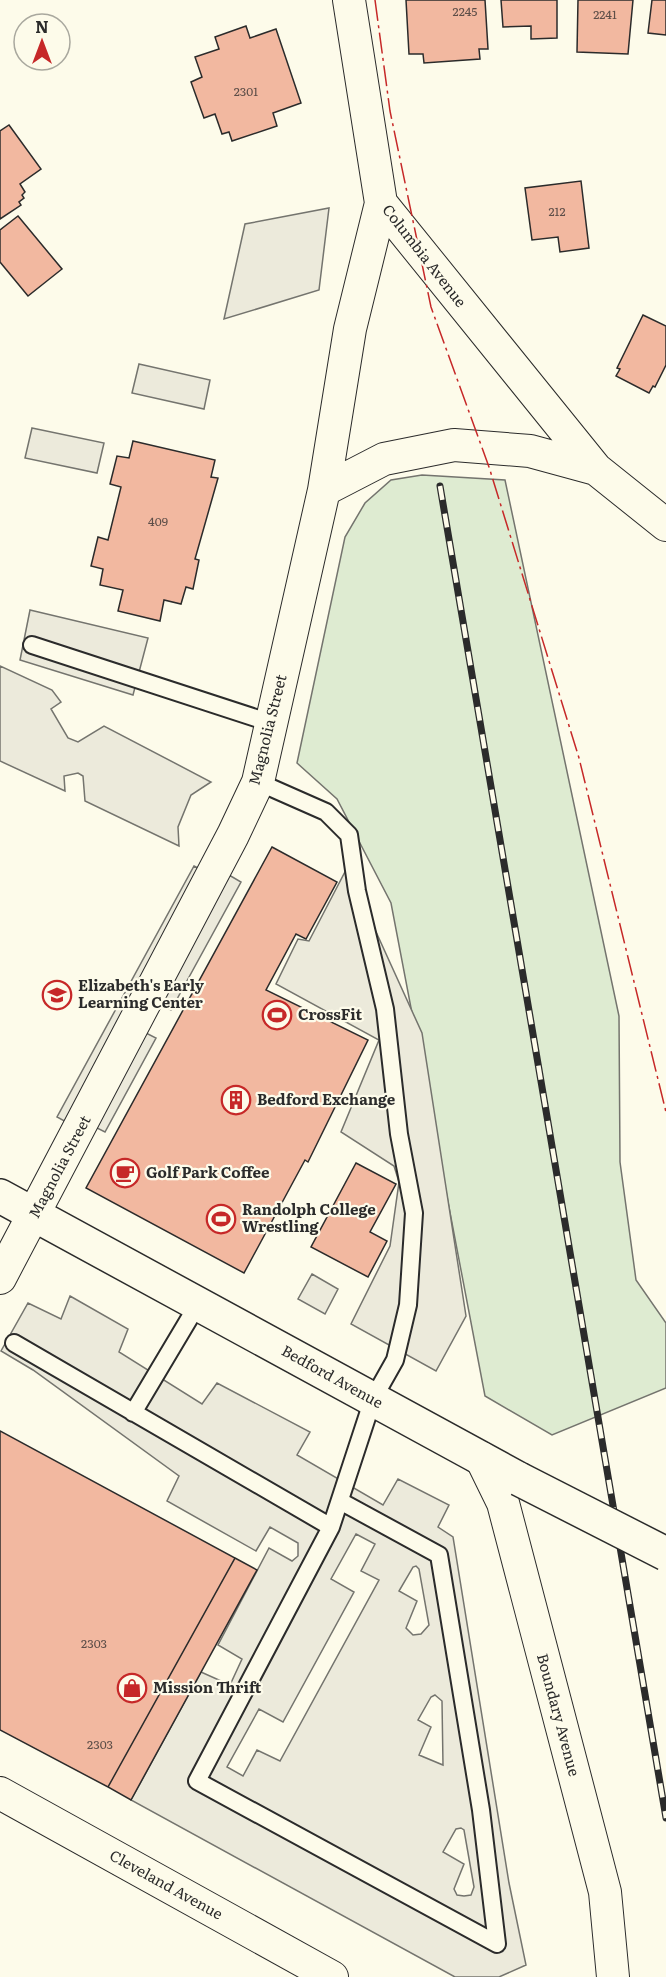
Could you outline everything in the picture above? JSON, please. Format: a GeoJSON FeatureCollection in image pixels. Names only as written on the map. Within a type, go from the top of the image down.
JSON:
{"type":"FeatureCollection","features":[{"type":"Feature","properties":{"kind":"street","name":"Columbia Avenue"},"geometry":{"type":"LineString","coordinates":[[349,0],[381,203],[596,469],[666,525]]}},
{"type":"Feature","properties":{"kind":"street","name":"Magnolia Street"},"geometry":{"type":"LineString","coordinates":[[0,1278],[36,1215],[233,835],[258,782],[324,490],[350,329],[381,203]]}},
{"type":"Feature","properties":{"kind":"street","name":"Columbia Avenue"},"geometry":{"type":"LineString","coordinates":[[324,490],[384,459],[454,445],[530,451],[596,469]]}},
{"type":"Feature","properties":{"kind":"street","name":"Bedford Avenue"},"geometry":{"type":"LineString","coordinates":[[0,1196],[519,1479],[666,1554]]}},
{"type":"Feature","properties":{"kind":"street","name":"Boundary Avenue"},"geometry":{"type":"LineString","coordinates":[[481,1458],[502,1503],[605,1892],[613,1977]]}},
{"type":"Feature","properties":{"kind":"street","name":"Cleveland Avenue"},"geometry":{"type":"LineString","coordinates":[[0,1793],[332,1977]]}},
{"type":"Feature","properties":{"kind":"lane"},"geometry":{"type":"LineString","coordinates":[[32,645],[271,723]]}},
{"type":"Feature","properties":{"kind":"lane"},"geometry":{"type":"LineString","coordinates":[[258,782],[326,812],[349,835],[357,891],[384,1009],[399,1134],[414,1213],[408,1305],[395,1360],[373,1399],[331,1527],[197,1781],[497,1944],[481,1810],[439,1555],[340,1501]]}},
{"type":"Feature","properties":{"kind":"lane"},"geometry":{"type":"LineString","coordinates":[[133,1413],[198,1304]]}},
{"type":"Feature","properties":{"kind":"lane"},"geometry":{"type":"LineString","coordinates":[[14,1343],[331,1527]]}},
{"type":"Feature","properties":{"kind":"green space"},"geometry":{"type":"Polygon","coordinates":[[[422,475],[505,480],[619,1016],[620,1162],[636,1280],[666,1323],[666,1388],[552,1435],[485,1396],[391,903],[337,799],[297,763],[345,537],[365,503],[391,480],[422,475]]]}},
{"type":"Feature","properties":{"kind":"shaded area"},"geometry":{"type":"Polygon","coordinates":[[[329,208],[319,290],[224,319],[245,224],[329,208]]]}},
{"type":"Feature","properties":{"kind":"shaded area"},"geometry":{"type":"Polygon","coordinates":[[[139,364],[210,380],[204,409],[132,393],[139,364]]]}},
{"type":"Feature","properties":{"kind":"shaded area"},"geometry":{"type":"Polygon","coordinates":[[[32,428],[104,443],[97,473],[25,458],[32,428]]]}},
{"type":"Feature","properties":{"kind":"shaded area"},"geometry":{"type":"Polygon","coordinates":[[[30,610],[148,638],[133,695],[20,660],[30,610]]]}},
{"type":"Feature","properties":{"kind":"shaded area"},"geometry":{"type":"Polygon","coordinates":[[[0,666],[52,690],[61,702],[51,709],[68,738],[78,742],[104,726],[211,782],[191,795],[178,827],[179,846],[85,801],[83,776],[78,773],[64,776],[65,791],[0,761],[0,666]]]}},
{"type":"Feature","properties":{"kind":"shaded area"},"geometry":{"type":"Polygon","coordinates":[[[194,866],[206,872],[68,1123],[57,1117],[194,866]]]}},
{"type":"Feature","properties":{"kind":"shaded area"},"geometry":{"type":"Polygon","coordinates":[[[347,868],[422,1033],[466,1316],[436,1371],[351,1324],[390,1246],[399,1182],[394,1166],[341,1132],[379,1040],[276,984],[298,939],[309,941],[347,868]]]}},
{"type":"Feature","properties":{"kind":"shaded area"},"geometry":{"type":"Polygon","coordinates":[[[229,875],[241,882],[171,1010],[160,1004],[229,875]]]}},
{"type":"Feature","properties":{"kind":"shaded area"},"geometry":{"type":"Polygon","coordinates":[[[144,1032],[156,1038],[105,1132],[93,1126],[144,1032]]]}},
{"type":"Feature","properties":{"kind":"shaded area"},"geometry":{"type":"Polygon","coordinates":[[[312,1274],[338,1289],[325,1314],[298,1299],[312,1274]]]}},
{"type":"Feature","properties":{"kind":"shaded area"},"geometry":{"type":"Polygon","coordinates":[[[70,1296],[128,1329],[119,1352],[202,1404],[217,1383],[310,1432],[297,1455],[383,1505],[398,1479],[449,1505],[438,1527],[453,1537],[509,1883],[526,1965],[499,1977],[455,1977],[131,1800],[201,1672],[230,1685],[242,1659],[218,1645],[269,1548],[292,1561],[298,1556],[298,1543],[270,1527],[256,1551],[167,1501],[179,1476],[33,1370],[1,1351],[28,1303],[61,1319],[70,1296]],[[356,1534],[331,1579],[354,1592],[283,1722],[259,1709],[227,1767],[243,1776],[257,1750],[280,1761],[379,1580],[361,1571],[375,1544],[356,1534]],[[416,1566],[413,1567],[399,1591],[417,1601],[406,1628],[413,1635],[421,1634],[429,1625],[419,1569],[416,1566]],[[435,1695],[431,1697],[418,1720],[431,1727],[419,1755],[443,1765],[442,1701],[435,1695]],[[456,1829],[443,1852],[464,1864],[454,1889],[457,1895],[471,1895],[474,1887],[464,1830],[456,1829]]]}},
{"type":"Feature","properties":{"kind":"building"},"geometry":{"type":"Polygon","coordinates":[[[406,0],[485,0],[488,49],[479,49],[480,59],[424,63],[423,54],[409,54],[406,0]]]}},
{"type":"Feature","properties":{"kind":"building"},"geometry":{"type":"Polygon","coordinates":[[[501,0],[557,0],[557,38],[531,39],[531,26],[503,27],[501,0]]]}},
{"type":"Feature","properties":{"kind":"building"},"geometry":{"type":"Polygon","coordinates":[[[578,0],[633,0],[628,54],[577,52],[578,0]]]}},
{"type":"Feature","properties":{"kind":"building"},"geometry":{"type":"Polygon","coordinates":[[[652,0],[666,0],[666,35],[648,33],[652,0]]]}},
{"type":"Feature","properties":{"kind":"building"},"geometry":{"type":"Polygon","coordinates":[[[246,26],[250,38],[276,29],[301,103],[273,113],[277,126],[232,141],[229,132],[222,134],[215,114],[204,118],[191,82],[202,77],[195,57],[219,49],[215,37],[246,26]]]}},
{"type":"Feature","properties":{"kind":"building"},"geometry":{"type":"Polygon","coordinates":[[[9,125],[41,169],[20,184],[25,192],[22,195],[24,198],[19,202],[21,205],[0,219],[0,131],[9,125]]]}},
{"type":"Feature","properties":{"kind":"building"},"geometry":{"type":"Polygon","coordinates":[[[581,181],[589,248],[560,252],[558,237],[532,240],[525,188],[581,181]]]}},
{"type":"Feature","properties":{"kind":"building"},"geometry":{"type":"Polygon","coordinates":[[[18,216],[62,269],[28,296],[0,262],[0,230],[18,216]]]}},
{"type":"Feature","properties":{"kind":"building"},"geometry":{"type":"Polygon","coordinates":[[[643,315],[666,326],[666,365],[655,387],[653,386],[649,393],[616,376],[620,369],[617,368],[643,315]]]}},
{"type":"Feature","properties":{"kind":"building"},"geometry":{"type":"Polygon","coordinates":[[[133,441],[215,460],[211,477],[218,478],[195,559],[199,560],[193,589],[186,587],[181,604],[164,600],[160,621],[118,611],[123,590],[100,585],[103,569],[91,566],[98,537],[108,540],[121,487],[110,484],[117,456],[129,458],[133,441]]]}},
{"type":"Feature","properties":{"kind":"building","name":"Bedford Exchange"},"geometry":{"type":"Polygon","coordinates":[[[272,847],[337,882],[306,939],[296,934],[266,990],[368,1040],[308,1162],[305,1160],[244,1273],[86,1188],[272,847]]]}},
{"type":"Feature","properties":{"kind":"building"},"geometry":{"type":"Polygon","coordinates":[[[356,1163],[396,1184],[370,1232],[387,1241],[368,1277],[311,1247],[356,1163]]]}},
{"type":"Feature","properties":{"kind":"building"},"geometry":{"type":"Polygon","coordinates":[[[0,1431],[235,1558],[108,1787],[0,1730],[0,1431]]]}},
{"type":"Feature","properties":{"kind":"building"},"geometry":{"type":"Polygon","coordinates":[[[235,1558],[257,1570],[131,1800],[108,1787],[235,1558]]]}},
{"type":"Feature","properties":{"kind":"railway"},"geometry":{"type":"LineString","coordinates":[[440,486],[666,1818]]}},
{"type":"Feature","properties":{"kind":"power"},"geometry":{"type":"LineString","coordinates":[[375,0],[390,111],[431,307],[489,467],[579,758],[666,1112]]}},
{"type":"Feature","properties":{"kind":"place","name":"Elizabeth's Early Learning Center"},"geometry":{"type":"Point","coordinates":[57,995]}},
{"type":"Feature","properties":{"kind":"place","name":"CrossFit"},"geometry":{"type":"Point","coordinates":[277,1015]}},
{"type":"Feature","properties":{"kind":"place","name":"Bedford Exchange"},"geometry":{"type":"Point","coordinates":[236,1100]}},
{"type":"Feature","properties":{"kind":"place","name":"Golf Park Coffee"},"geometry":{"type":"Point","coordinates":[125,1173]}},
{"type":"Feature","properties":{"kind":"place","name":"Randolph College Wrestling"},"geometry":{"type":"Point","coordinates":[221,1219]}},
{"type":"Feature","properties":{"kind":"place","name":"Mission Thrift"},"geometry":{"type":"Point","coordinates":[132,1688]}}]}
